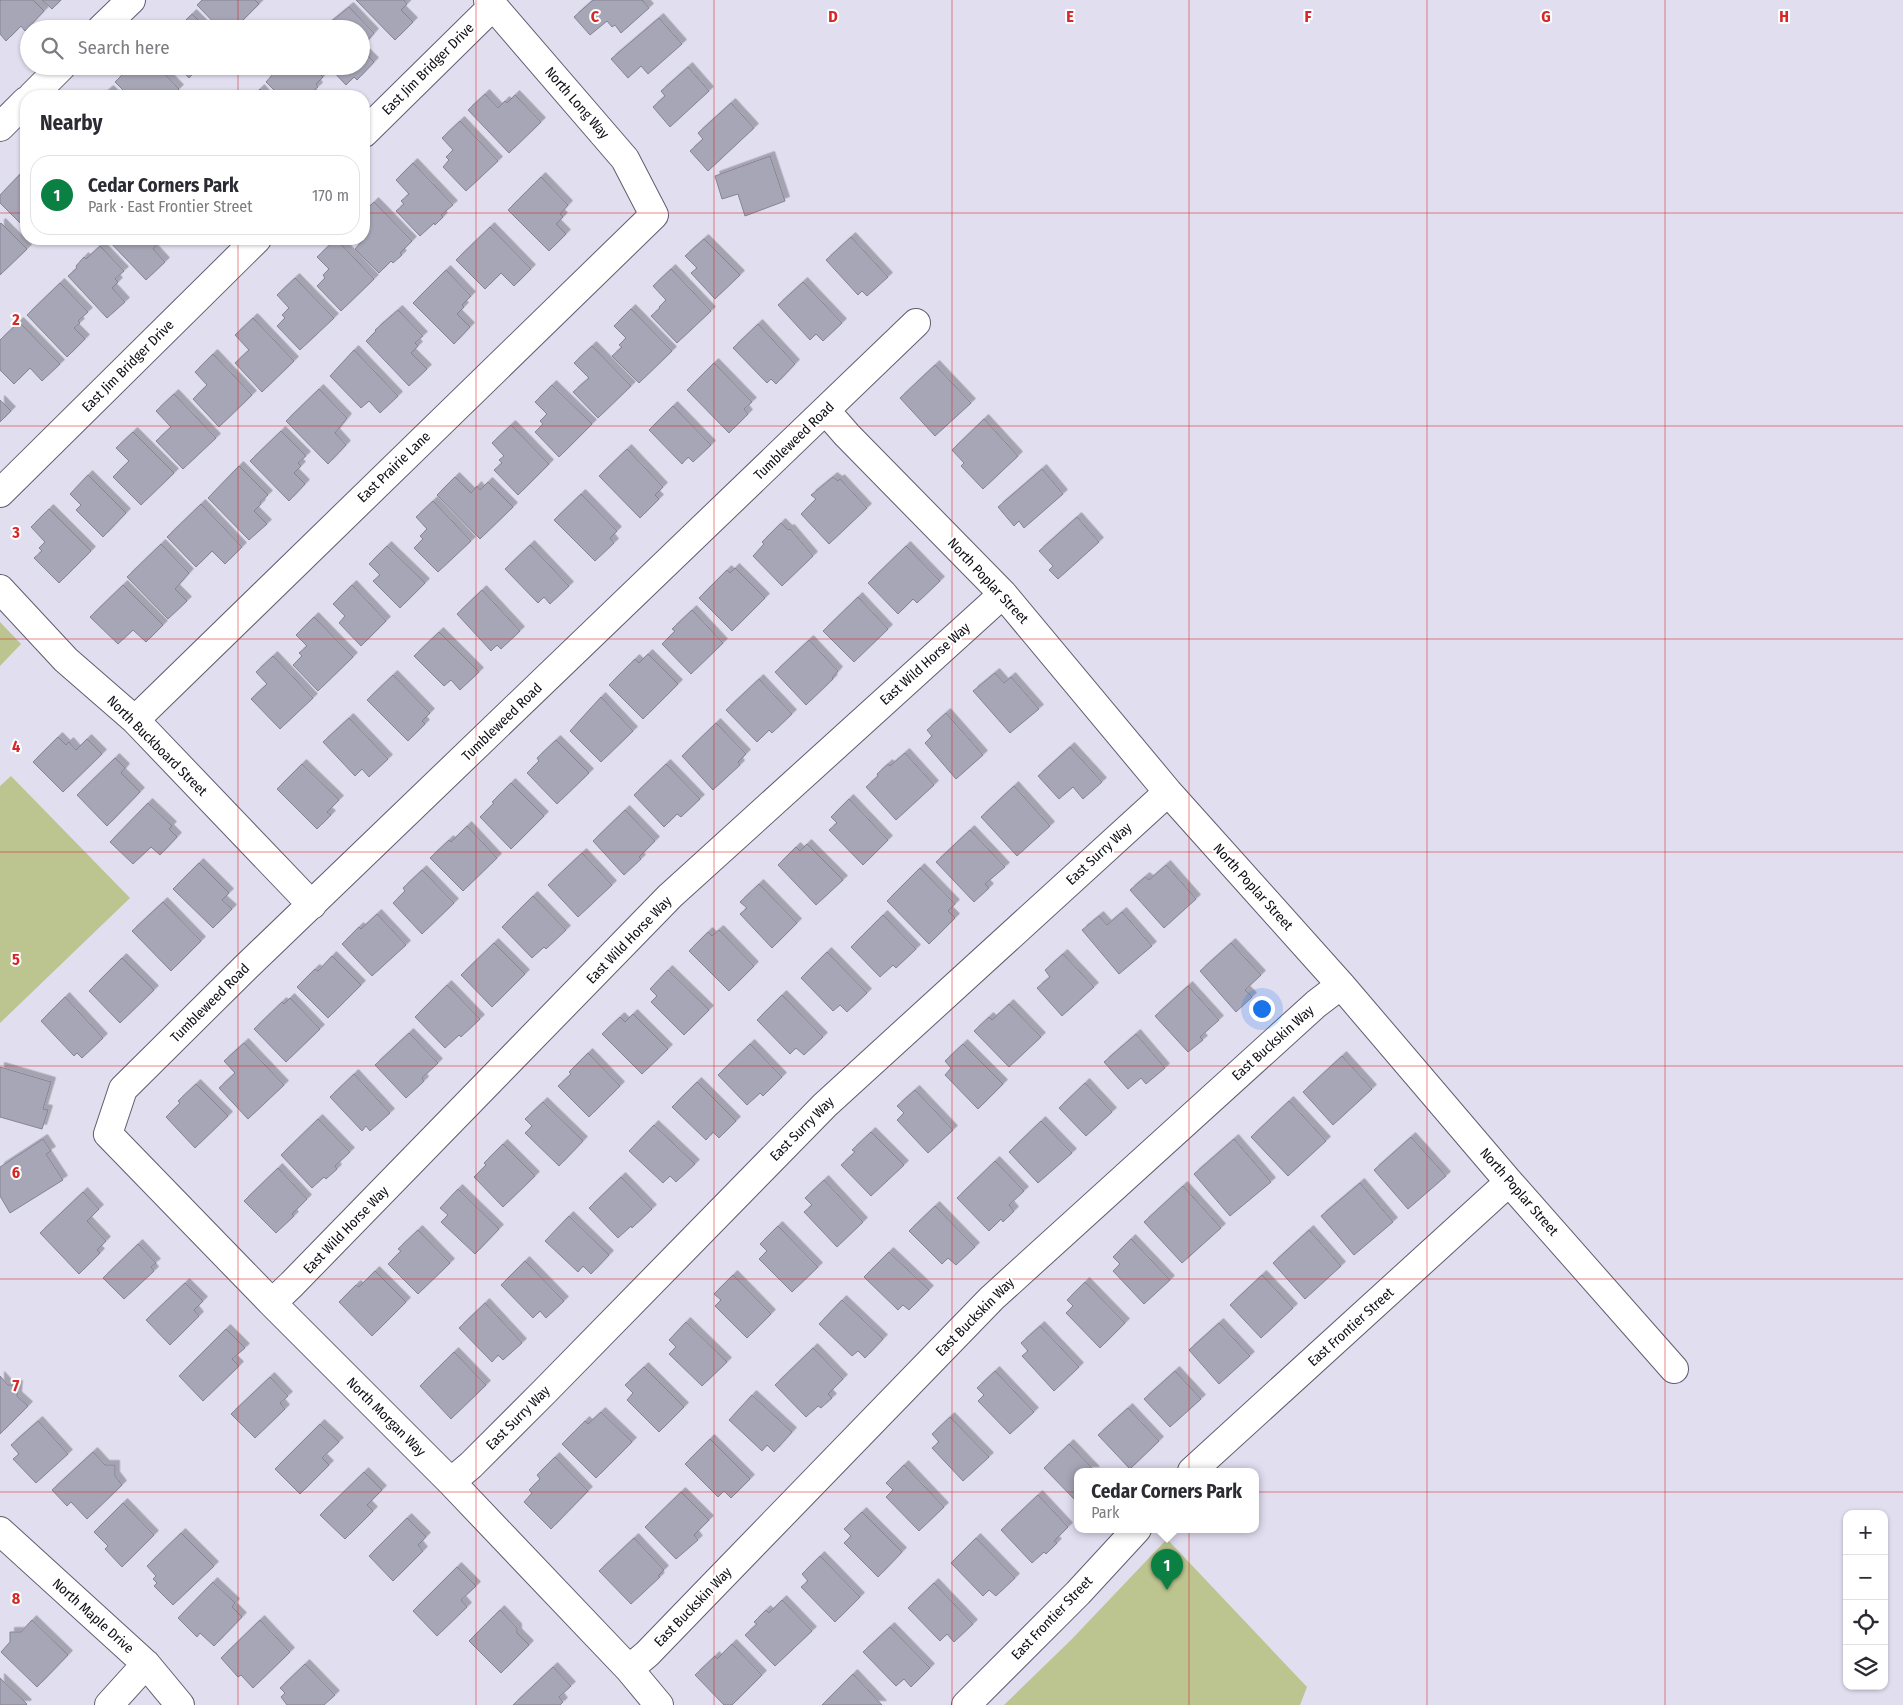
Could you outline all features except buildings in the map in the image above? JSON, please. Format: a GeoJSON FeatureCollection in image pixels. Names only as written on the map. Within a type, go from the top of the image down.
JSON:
{"type":"FeatureCollection","features":[{"type":"Feature","properties":{"kind":"street"},"geometry":{"type":"LineString","coordinates":[[110,20],[131,0]]}},
{"type":"Feature","properties":{"kind":"street","name":"East Jim Bridger Drive"},"geometry":{"type":"LineString","coordinates":[[370,127],[490,3]]}},
{"type":"Feature","properties":{"kind":"street","name":"North Long Way"},"geometry":{"type":"LineString","coordinates":[[490,3],[626,159],[654,216]]}},
{"type":"Feature","properties":{"kind":"street"},"geometry":{"type":"LineString","coordinates":[[38,90],[53,75]]}},
{"type":"Feature","properties":{"kind":"street"},"geometry":{"type":"LineString","coordinates":[[0,127],[20,107]]}},
{"type":"Feature","properties":{"kind":"street","name":"East Prairie Lane"},"geometry":{"type":"LineString","coordinates":[[135,720],[654,216]]}},
{"type":"Feature","properties":{"kind":"street","name":"East Jim Bridger Drive"},"geometry":{"type":"LineString","coordinates":[[0,492],[251,245]]}},
{"type":"Feature","properties":{"kind":"street","name":"Tumbleweed Road"},"geometry":{"type":"LineString","coordinates":[[108,1134],[123,1090],[245,968],[916,323]]}},
{"type":"Feature","properties":{"kind":"street","name":"North Poplar Street"},"geometry":{"type":"LineString","coordinates":[[826,411],[1003,594],[1168,792],[1341,985],[1509,1182],[1674,1369]]}},
{"type":"Feature","properties":{"kind":"street","name":"North Buckboard Street"},"geometry":{"type":"LineString","coordinates":[[0,589],[66,660],[135,720],[312,905]]}},
{"type":"Feature","properties":{"kind":"street","name":"East Wild Horse Way"},"geometry":{"type":"LineString","coordinates":[[272,1303],[670,896],[1003,594]]}},
{"type":"Feature","properties":{"kind":"street","name":"East Surry Way"},"geometry":{"type":"LineString","coordinates":[[451,1482],[471,1465],[544,1392],[825,1105],[1168,792]]}},
{"type":"Feature","properties":{"kind":"street","name":"East Buckskin Way"},"geometry":{"type":"LineString","coordinates":[[629,1669],[647,1654],[992,1298],[1316,1004],[1341,985]]}},
{"type":"Feature","properties":{"kind":"street","name":"North Morgan Way"},"geometry":{"type":"LineString","coordinates":[[108,1134],[272,1303],[451,1482],[629,1669],[659,1705]]}},
{"type":"Feature","properties":{"kind":"street","name":"East Frontier Street"},"geometry":{"type":"LineString","coordinates":[[1195,1468],[1509,1182]]}},
{"type":"Feature","properties":{"kind":"street","name":"North Maple Drive"},"geometry":{"type":"LineString","coordinates":[[0,1531],[146,1664],[180,1705]]}},
{"type":"Feature","properties":{"kind":"street","name":"East Frontier Street"},"geometry":{"type":"LineString","coordinates":[[966,1705],[1078,1593],[1132,1533]]}},
{"type":"Feature","properties":{"kind":"street"},"geometry":{"type":"LineString","coordinates":[[109,1705],[146,1664]]}},
{"type":"Feature","properties":{"kind":"green space"},"geometry":{"type":"Polygon","coordinates":[[[0,622],[21,644],[0,666],[0,622]]]}},
{"type":"Feature","properties":{"kind":"green space"},"geometry":{"type":"Polygon","coordinates":[[[11,776],[130,898],[0,1023],[0,786],[11,776]]]}},
{"type":"Feature","properties":{"kind":"green space"},"geometry":{"type":"Polygon","coordinates":[[[1167,1539],[1307,1687],[1300,1705],[1004,1705],[1071,1640],[1167,1539]]]}},
{"type":"Feature","properties":{"kind":"place","name":"Cedar Corners Park"},"geometry":{"type":"Point","coordinates":[1167,1590]}}]}
